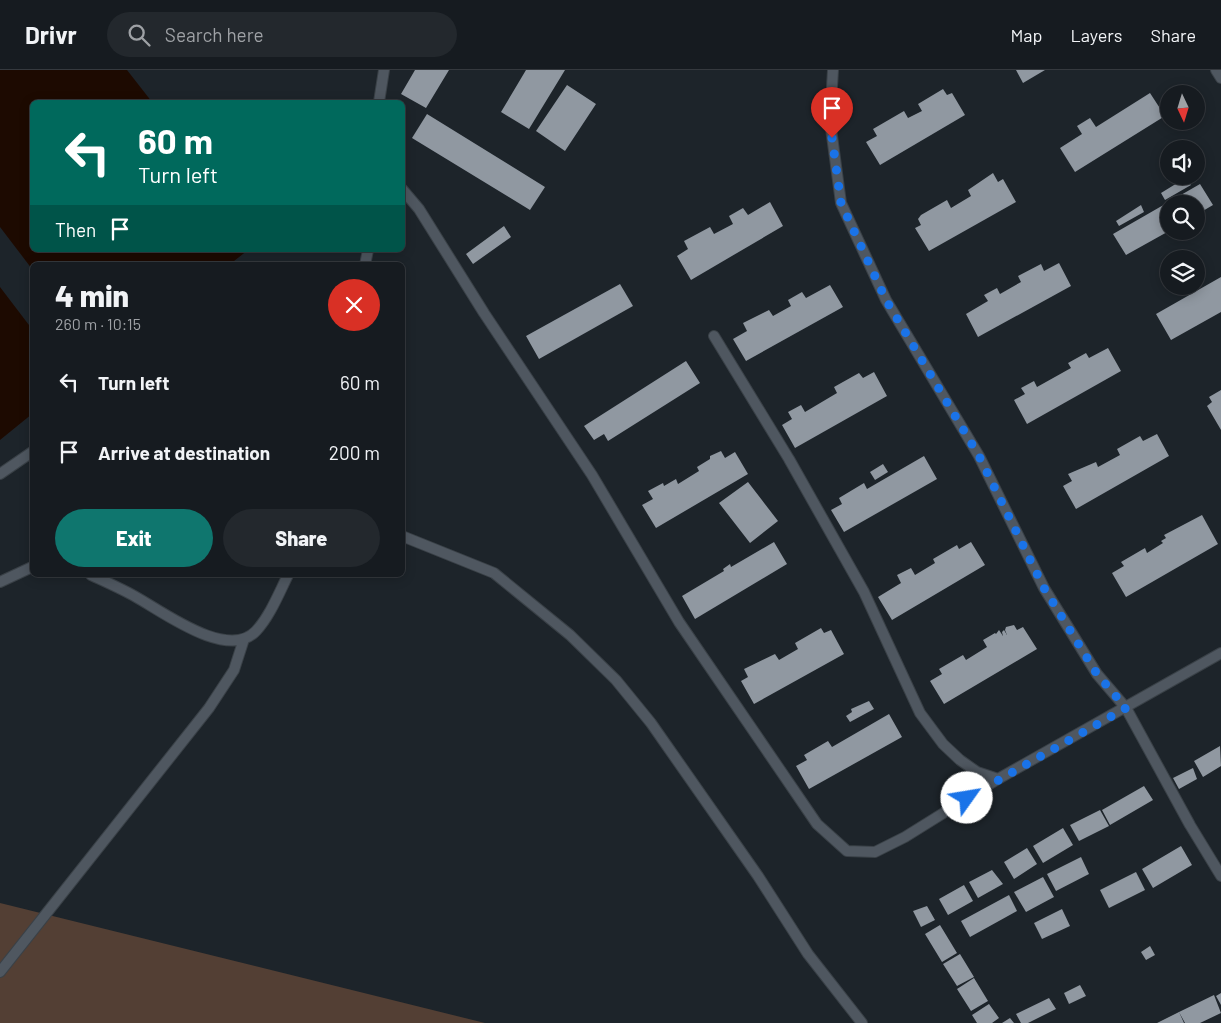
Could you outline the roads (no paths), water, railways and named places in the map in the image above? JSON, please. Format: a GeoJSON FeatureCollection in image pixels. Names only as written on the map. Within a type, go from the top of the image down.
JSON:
{"type":"FeatureCollection","features":[{"type":"Feature","properties":{"kind":"lane"},"geometry":{"type":"LineString","coordinates":[[380,100],[384,70]]}},
{"type":"Feature","properties":{"kind":"lane"},"geometry":{"type":"LineString","coordinates":[[833,70],[830,121],[841,203],[886,300],[979,456],[1044,588],[1097,674],[1126,708],[1221,876]]}},
{"type":"Feature","properties":{"kind":"lane"},"geometry":{"type":"LineString","coordinates":[[1216,70],[1221,78]]}},
{"type":"Feature","properties":{"kind":"lane"},"geometry":{"type":"LineString","coordinates":[[405,193],[419,209],[484,313],[592,475],[679,622],[818,824],[847,851],[875,852],[904,837],[998,779],[1221,653]]}},
{"type":"Feature","properties":{"kind":"lane"},"geometry":{"type":"LineString","coordinates":[[714,336],[789,459],[864,592],[920,713],[943,744],[960,760],[977,772],[998,779]]}},
{"type":"Feature","properties":{"kind":"lane"},"geometry":{"type":"LineString","coordinates":[[0,474],[30,453]]}},
{"type":"Feature","properties":{"kind":"lane"},"geometry":{"type":"LineString","coordinates":[[405,537],[494,573],[570,635],[616,680],[650,724],[746,860],[808,954],[862,1023]]}},
{"type":"Feature","properties":{"kind":"lane"},"geometry":{"type":"LineString","coordinates":[[0,582],[30,568]]}},
{"type":"Feature","properties":{"kind":"lane"},"geometry":{"type":"LineString","coordinates":[[95,577],[134,596],[190,628],[212,637],[231,640],[244,639],[256,631],[287,577]]}},
{"type":"Feature","properties":{"kind":"lane"},"geometry":{"type":"LineString","coordinates":[[0,972],[209,708],[234,670],[244,639]]}}]}
